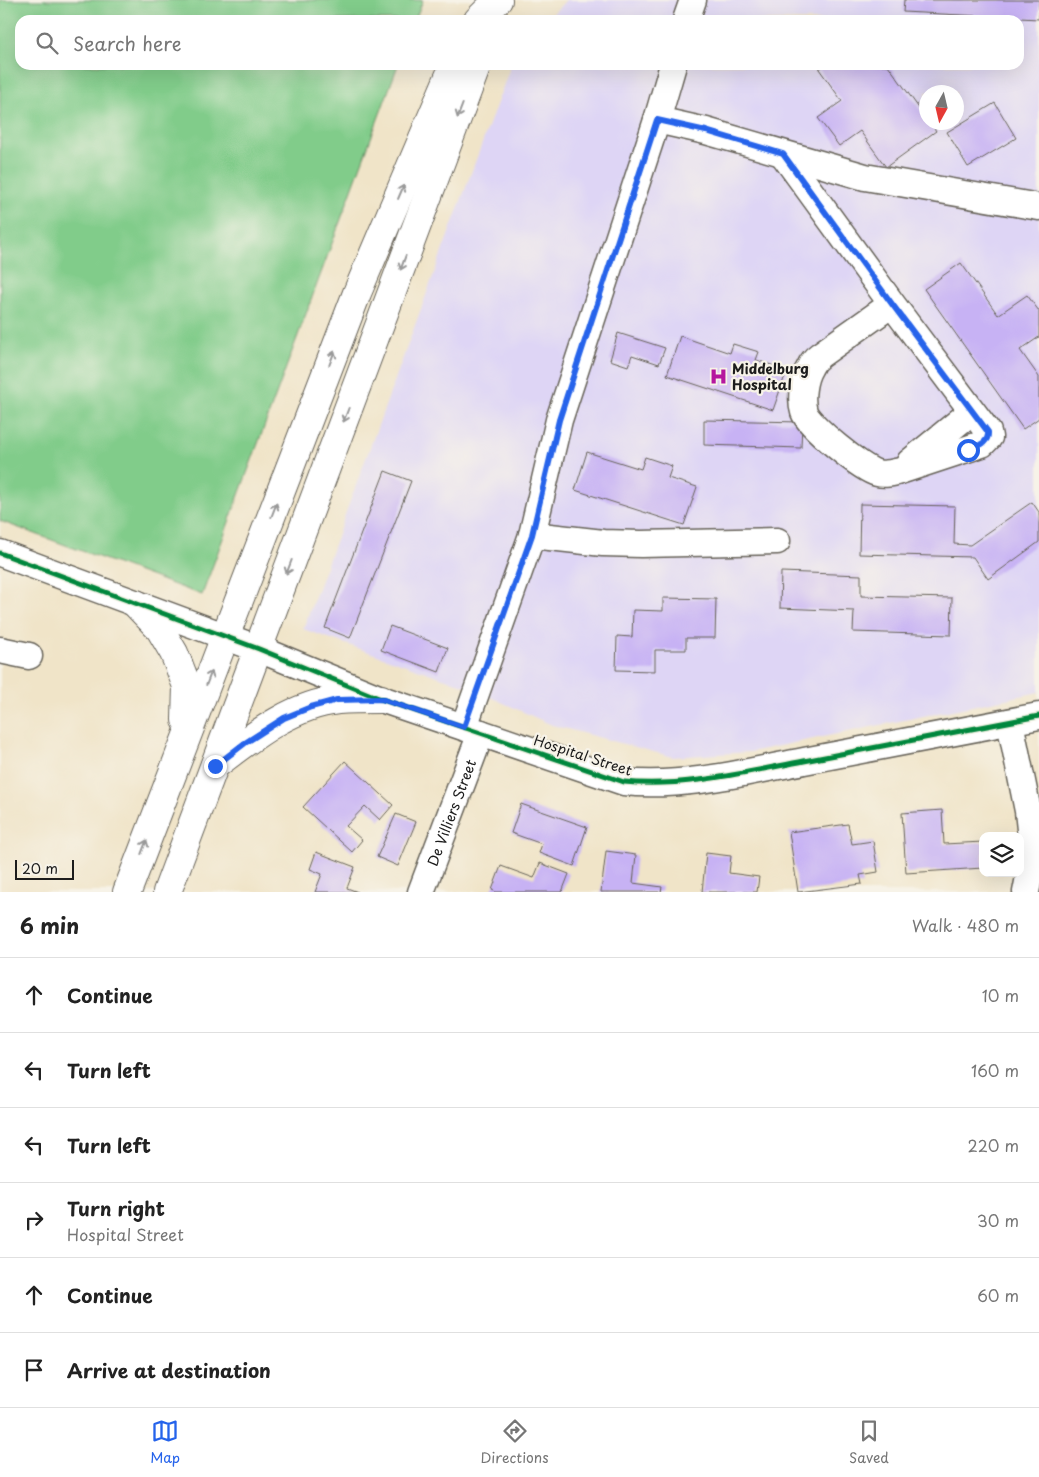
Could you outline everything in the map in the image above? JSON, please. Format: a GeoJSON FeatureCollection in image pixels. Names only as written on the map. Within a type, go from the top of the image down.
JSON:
{"type":"FeatureCollection","features":[{"type":"Feature","properties":{"kind":"main road"},"geometry":{"type":"LineString","coordinates":[[127,892],[358,293],[452,70]]}},
{"type":"Feature","properties":{"kind":"main road"},"geometry":{"type":"LineString","coordinates":[[167,892],[475,70]]}},
{"type":"Feature","properties":{"kind":"main road"},"geometry":{"type":"LineString","coordinates":[[136,604],[160,629],[174,652],[187,686],[185,742]]}},
{"type":"Feature","properties":{"kind":"main road"},"geometry":{"type":"LineString","coordinates":[[215,766],[266,729],[284,718],[311,707],[337,700],[381,699]]}},
{"type":"Feature","properties":{"kind":"street"},"geometry":{"type":"LineString","coordinates":[[688,15],[693,0]]}},
{"type":"Feature","properties":{"kind":"street","name":"De Villiers Street"},"geometry":{"type":"LineString","coordinates":[[421,892],[532,535],[559,420],[672,70]]}},
{"type":"Feature","properties":{"kind":"street"},"geometry":{"type":"LineString","coordinates":[[657,120],[706,131],[865,177],[1039,207]]}},
{"type":"Feature","properties":{"kind":"street"},"geometry":{"type":"LineString","coordinates":[[783,154],[972,412],[900,471],[879,474],[868,470],[814,424],[805,413],[803,405],[804,381],[810,366],[820,355],[892,304]]}},
{"type":"Feature","properties":{"kind":"street"},"geometry":{"type":"LineString","coordinates":[[532,535],[603,543],[640,544],[777,541]]}},
{"type":"Feature","properties":{"kind":"street","name":"Hospital Street"},"geometry":{"type":"LineString","coordinates":[[0,553],[259,649],[381,699],[624,782],[643,784],[682,782],[739,774],[1039,716]]}},
{"type":"Feature","properties":{"kind":"street"},"geometry":{"type":"LineString","coordinates":[[0,650],[29,656]]}},
{"type":"Feature","properties":{"kind":"street"},"geometry":{"type":"LineString","coordinates":[[1010,722],[1028,811],[1033,857],[1026,892]]}},
{"type":"Feature","properties":{"kind":"shaded area","name":"Middelburg Hospital"},"geometry":{"type":"Polygon","coordinates":[[[566,0],[1039,0],[1039,692],[750,752],[673,757],[552,725],[466,686],[303,629],[509,70],[1024,70],[1024,15],[552,15],[566,0]]]}},
{"type":"Feature","properties":{"kind":"green space"},"geometry":{"type":"Polygon","coordinates":[[[0,0],[423,0],[417,15],[15,15],[15,70],[396,70],[202,595],[0,521],[0,0]]]}},
{"type":"Feature","properties":{"kind":"building"},"geometry":{"type":"Polygon","coordinates":[[[904,0],[1039,0],[1039,19],[1024,18],[1024,15],[961,15],[903,12],[904,0]]]}},
{"type":"Feature","properties":{"kind":"building"},"geometry":{"type":"Polygon","coordinates":[[[820,70],[892,70],[919,108],[919,130],[936,131],[886,167],[860,131],[839,146],[818,118],[842,101],[820,70]]]}},
{"type":"Feature","properties":{"kind":"building"},"geometry":{"type":"Polygon","coordinates":[[[995,103],[1016,138],[968,167],[947,132],[950,130],[964,130],[964,122],[995,103]]]}},
{"type":"Feature","properties":{"kind":"building"},"geometry":{"type":"Polygon","coordinates":[[[961,263],[998,315],[1027,295],[1039,311],[1039,337],[1020,350],[1039,377],[1039,418],[1023,429],[924,289],[961,263]]]}},
{"type":"Feature","properties":{"kind":"building"},"geometry":{"type":"Polygon","coordinates":[[[618,333],[665,348],[659,364],[632,355],[628,366],[610,360],[618,333]]]}},
{"type":"Feature","properties":{"kind":"building"},"geometry":{"type":"Polygon","coordinates":[[[680,336],[730,353],[733,344],[759,352],[756,360],[787,370],[773,410],[667,375],[680,336]]]}},
{"type":"Feature","properties":{"kind":"building"},"geometry":{"type":"Polygon","coordinates":[[[704,420],[802,422],[801,448],[704,445],[704,420]]]}},
{"type":"Feature","properties":{"kind":"building"},"geometry":{"type":"Polygon","coordinates":[[[587,452],[641,469],[645,457],[672,466],[668,478],[697,487],[684,525],[575,490],[587,452]]]}},
{"type":"Feature","properties":{"kind":"building"},"geometry":{"type":"Polygon","coordinates":[[[385,471],[411,481],[350,638],[325,628],[385,471]]]}},
{"type":"Feature","properties":{"kind":"building"},"geometry":{"type":"Polygon","coordinates":[[[1032,502],[1039,512],[1039,542],[988,579],[973,557],[859,554],[860,504],[955,506],[954,544],[970,545],[1032,502]]]}},
{"type":"Feature","properties":{"kind":"building"},"geometry":{"type":"Polygon","coordinates":[[[781,572],[861,575],[861,596],[952,598],[951,635],[853,632],[854,611],[780,608],[781,572]]]}},
{"type":"Feature","properties":{"kind":"building"},"geometry":{"type":"Polygon","coordinates":[[[663,598],[716,599],[715,638],[686,638],[686,650],[655,650],[655,671],[616,670],[617,636],[632,637],[633,610],[663,611],[663,598]]]}},
{"type":"Feature","properties":{"kind":"building"},"geometry":{"type":"Polygon","coordinates":[[[390,626],[448,648],[439,672],[381,650],[390,626]]]}},
{"type":"Feature","properties":{"kind":"building"},"geometry":{"type":"Polygon","coordinates":[[[345,761],[393,805],[380,820],[365,806],[346,826],[362,840],[352,852],[303,807],[345,761]]]}},
{"type":"Feature","properties":{"kind":"building"},"geometry":{"type":"Polygon","coordinates":[[[521,804],[587,827],[574,866],[539,853],[542,844],[511,833],[521,804]]]}},
{"type":"Feature","properties":{"kind":"building"},"geometry":{"type":"Polygon","coordinates":[[[942,810],[944,844],[979,842],[979,868],[906,873],[902,813],[942,810]]]}},
{"type":"Feature","properties":{"kind":"building"},"geometry":{"type":"Polygon","coordinates":[[[396,814],[416,822],[398,866],[377,857],[396,814]]]}},
{"type":"Feature","properties":{"kind":"building"},"geometry":{"type":"Polygon","coordinates":[[[848,824],[852,844],[873,841],[878,872],[860,875],[862,884],[798,892],[789,832],[848,824]]]}},
{"type":"Feature","properties":{"kind":"building"},"geometry":{"type":"Polygon","coordinates":[[[606,851],[636,855],[633,883],[662,887],[661,892],[601,892],[606,851]]]}},
{"type":"Feature","properties":{"kind":"building"},"geometry":{"type":"Polygon","coordinates":[[[316,852],[355,867],[347,888],[358,892],[315,892],[322,874],[310,869],[316,852]]]}},
{"type":"Feature","properties":{"kind":"building"},"geometry":{"type":"Polygon","coordinates":[[[706,853],[731,856],[729,873],[759,877],[757,892],[702,892],[706,853]]]}},
{"type":"Feature","properties":{"kind":"building"},"geometry":{"type":"Polygon","coordinates":[[[540,863],[569,874],[562,892],[496,892],[492,890],[501,866],[534,878],[540,863]]]}},
{"type":"Feature","properties":{"kind":"cycle path"},"geometry":{"type":"LineString","coordinates":[[0,553],[259,649],[381,699],[624,782],[669,783],[715,778],[1039,716]]}},
{"type":"Feature","properties":{"kind":"place","name":"Middelburg Hospital"},"geometry":{"type":"Point","coordinates":[718,376]}},
{"type":"Feature","properties":{"kind":"route"},"geometry":{"type":"LineString","coordinates":[[215,766],[245,743],[284,718],[311,707],[337,700],[381,699],[464,727],[532,535],[559,420],[657,120],[706,131],[783,154],[988,432],[986,441],[968,450]]}}]}
